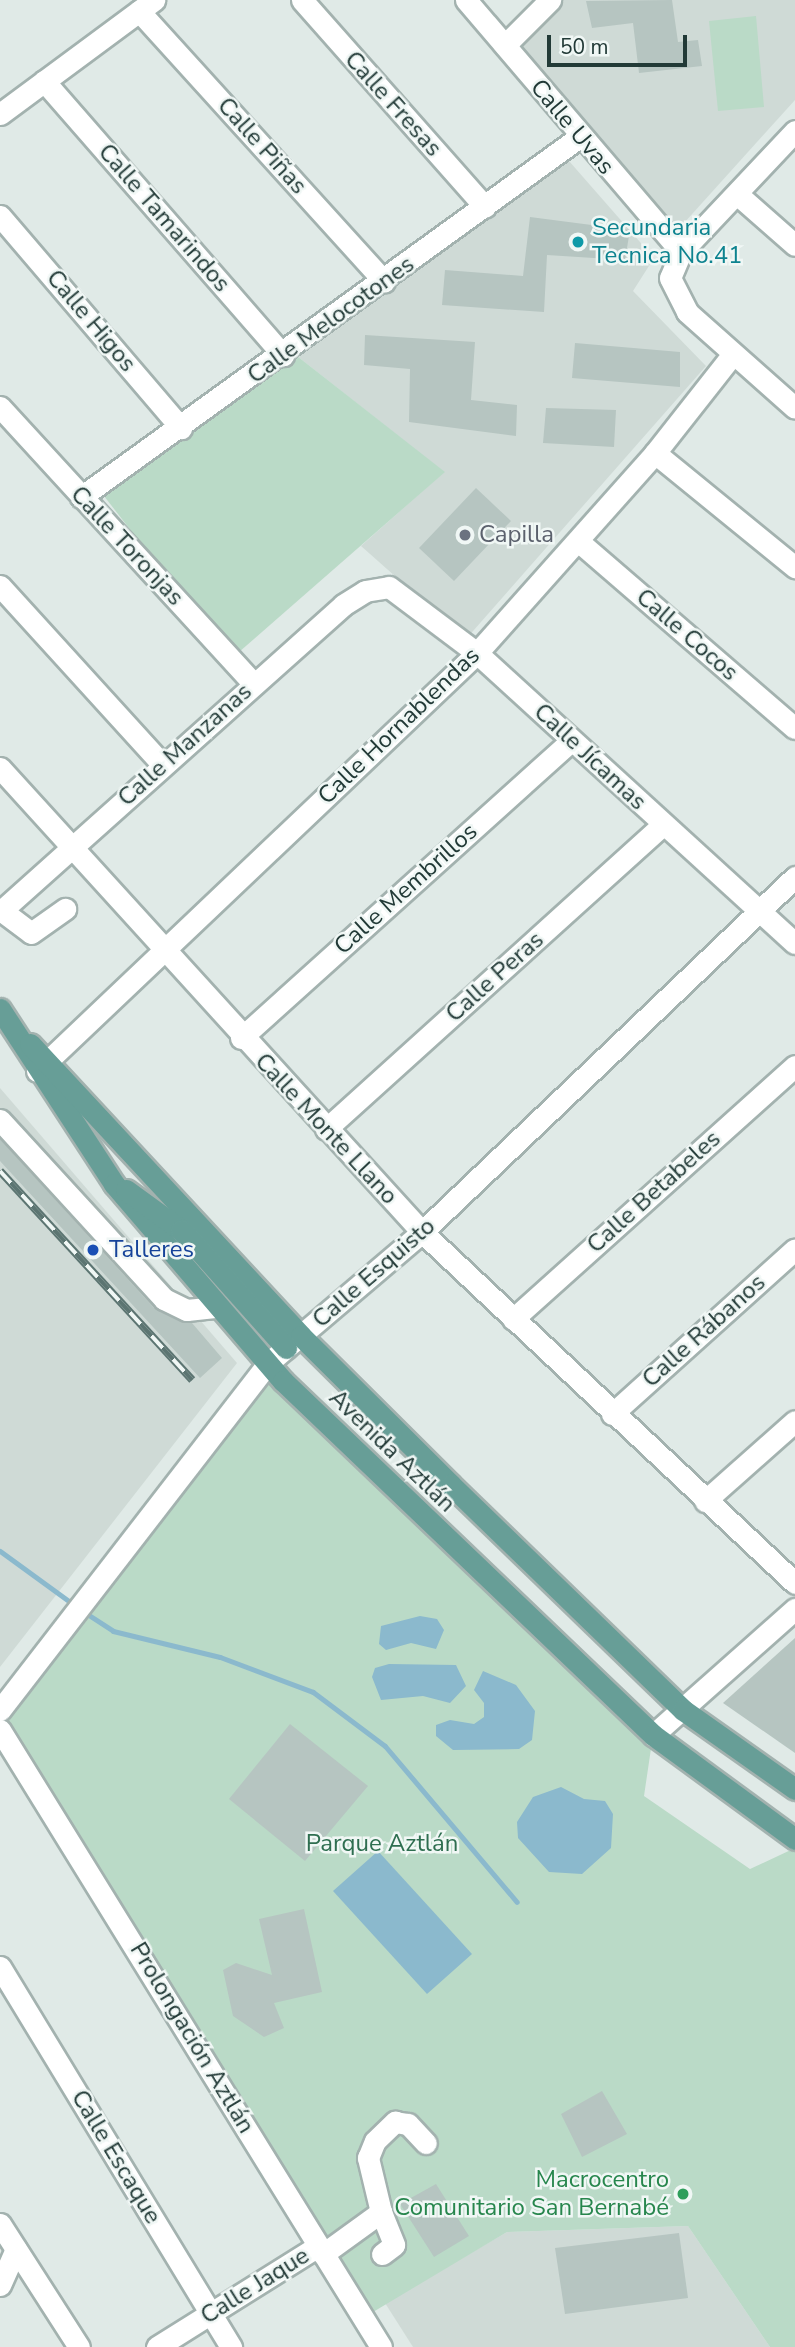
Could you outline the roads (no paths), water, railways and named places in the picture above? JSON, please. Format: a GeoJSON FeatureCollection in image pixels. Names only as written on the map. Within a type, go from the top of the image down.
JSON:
{"type":"FeatureCollection","features":[{"type":"Feature","properties":{"kind":"main road","name":"Avenida Aztlán"},"geometry":{"type":"LineString","coordinates":[[9,1027],[293,1342],[683,1710],[795,1790]]}},
{"type":"Feature","properties":{"kind":"main road","name":"Avenida Aztlán"},"geometry":{"type":"LineString","coordinates":[[43,1067],[114,1184],[267,1364],[653,1735],[795,1839]]}},
{"type":"Feature","properties":{"kind":"main road"},"geometry":{"type":"LineString","coordinates":[[114,1184],[181,1230],[293,1342]]}},
{"type":"Feature","properties":{"kind":"street","name":"Calle Fresas"},"geometry":{"type":"LineString","coordinates":[[302,0],[485,207]]}},
{"type":"Feature","properties":{"kind":"street","name":"Calle Uvas"},"geometry":{"type":"LineString","coordinates":[[466,0],[578,138],[681,251]]}},
{"type":"Feature","properties":{"kind":"street"},"geometry":{"type":"LineString","coordinates":[[505,46],[550,0]]}},
{"type":"Feature","properties":{"kind":"street"},"geometry":{"type":"LineString","coordinates":[[0,114],[147,6]]}},
{"type":"Feature","properties":{"kind":"street","name":"Calle Piñas"},"geometry":{"type":"LineString","coordinates":[[147,6],[384,281]]}},
{"type":"Feature","properties":{"kind":"street","name":"Calle Tamarindos"},"geometry":{"type":"LineString","coordinates":[[44,81],[283,355]]}},
{"type":"Feature","properties":{"kind":"street"},"geometry":{"type":"LineString","coordinates":[[795,131],[681,251],[671,289],[733,354],[795,408]]}},
{"type":"Feature","properties":{"kind":"street","name":"Calle Melocotones"},"geometry":{"type":"LineString","coordinates":[[81,497],[283,355],[578,138]]}},
{"type":"Feature","properties":{"kind":"street"},"geometry":{"type":"LineString","coordinates":[[737,194],[795,245]]}},
{"type":"Feature","properties":{"kind":"street","name":"Calle Higos"},"geometry":{"type":"LineString","coordinates":[[0,216],[181,428]]}},
{"type":"Feature","properties":{"kind":"street","name":"Calle Hornablendas"},"geometry":{"type":"LineString","coordinates":[[43,1067],[477,653],[656,453],[733,354]]}},
{"type":"Feature","properties":{"kind":"street","name":"Calle Toronjas"},"geometry":{"type":"LineString","coordinates":[[0,407],[254,684]]}},
{"type":"Feature","properties":{"kind":"street"},"geometry":{"type":"LineString","coordinates":[[656,453],[795,567]]}},
{"type":"Feature","properties":{"kind":"street","name":"Calle Cocos"},"geometry":{"type":"LineString","coordinates":[[578,541],[795,728]]}},
{"type":"Feature","properties":{"kind":"street"},"geometry":{"type":"LineString","coordinates":[[0,586],[163,765]]}},
{"type":"Feature","properties":{"kind":"street","name":"Calle Manzanas"},"geometry":{"type":"LineString","coordinates":[[1,912],[71,846],[342,605],[377,588]]}},
{"type":"Feature","properties":{"kind":"street","name":"Calle Jícamas"},"geometry":{"type":"LineString","coordinates":[[377,588],[413,599],[477,653],[795,943]]}},
{"type":"Feature","properties":{"kind":"street","name":"Calle Membrillos"},"geometry":{"type":"LineString","coordinates":[[241,1038],[572,740]]}},
{"type":"Feature","properties":{"kind":"street","name":"Calle Monte Llano"},"geometry":{"type":"LineString","coordinates":[[0,768],[241,1038],[422,1232],[705,1502],[795,1583]]}},
{"type":"Feature","properties":{"kind":"street","name":"Calle Peras"},"geometry":{"type":"LineString","coordinates":[[326,1129],[663,825]]}},
{"type":"Feature","properties":{"kind":"street","name":"Calle Esquisto"},"geometry":{"type":"LineString","coordinates":[[0,1710],[267,1364],[422,1232],[763,914],[795,877]]}},
{"type":"Feature","properties":{"kind":"street"},"geometry":{"type":"LineString","coordinates":[[1,912],[31,933],[65,909]]}},
{"type":"Feature","properties":{"kind":"street","name":"Calle Betabeles"},"geometry":{"type":"LineString","coordinates":[[513,1319],[795,1066]]}},
{"type":"Feature","properties":{"kind":"street"},"geometry":{"type":"LineString","coordinates":[[0,1120],[164,1299],[187,1310],[217,1307]]}},
{"type":"Feature","properties":{"kind":"street","name":"Calle Rábanos"},"geometry":{"type":"LineString","coordinates":[[612,1413],[795,1249]]}},
{"type":"Feature","properties":{"kind":"street"},"geometry":{"type":"LineString","coordinates":[[705,1502],[795,1421]]}},
{"type":"Feature","properties":{"kind":"street"},"geometry":{"type":"LineString","coordinates":[[653,1735],[795,1609]]}},
{"type":"Feature","properties":{"kind":"street","name":"Prolongación Aztlán"},"geometry":{"type":"LineString","coordinates":[[0,1730],[381,2347]]}},
{"type":"Feature","properties":{"kind":"street","name":"Calle Escaque"},"geometry":{"type":"LineString","coordinates":[[0,1967],[231,2347]]}},
{"type":"Feature","properties":{"kind":"street"},"geometry":{"type":"LineString","coordinates":[[382,2254],[394,2245],[381,2212],[368,2158],[375,2141],[395,2122],[408,2124],[426,2143]]}},
{"type":"Feature","properties":{"kind":"street","name":"Calle Jaque"},"geometry":{"type":"LineString","coordinates":[[157,2347],[381,2212]]}},
{"type":"Feature","properties":{"kind":"street"},"geometry":{"type":"LineString","coordinates":[[0,2224],[79,2347]]}},
{"type":"Feature","properties":{"kind":"street"},"geometry":{"type":"LineString","coordinates":[[0,2285],[16,2249]]}},
{"type":"Feature","properties":{"kind":"water"},"geometry":{"type":"Polygon","coordinates":[[[420,1616],[437,1619],[444,1630],[436,1649],[411,1643],[386,1650],[379,1644],[381,1626],[420,1616]]]}},
{"type":"Feature","properties":{"kind":"water"},"geometry":{"type":"Polygon","coordinates":[[[389,1664],[456,1665],[466,1686],[450,1703],[423,1696],[381,1700],[372,1677],[375,1668],[389,1664]]]}},
{"type":"Feature","properties":{"kind":"water"},"geometry":{"type":"Polygon","coordinates":[[[483,1671],[516,1685],[535,1711],[532,1740],[519,1749],[453,1750],[436,1736],[436,1725],[450,1720],[474,1724],[484,1717],[484,1703],[474,1690],[483,1671]]]}},
{"type":"Feature","properties":{"kind":"water"},"geometry":{"type":"Polygon","coordinates":[[[561,1787],[584,1799],[605,1801],[613,1814],[611,1848],[582,1874],[549,1872],[518,1838],[517,1822],[533,1797],[561,1787]]]}},
{"type":"Feature","properties":{"kind":"water"},"geometry":{"type":"Polygon","coordinates":[[[378,1851],[472,1954],[427,1994],[333,1891],[378,1851]]]}},
{"type":"Feature","properties":{"kind":"waterway"},"geometry":{"type":"LineString","coordinates":[[0,1551],[73,1604]]}},
{"type":"Feature","properties":{"kind":"waterway"},"geometry":{"type":"LineString","coordinates":[[81,1610],[113,1631],[220,1657],[313,1692],[385,1746],[517,1902]]}},
{"type":"Feature","properties":{"kind":"railway"},"geometry":{"type":"LineString","coordinates":[[0,1171],[192,1380]]}},
{"type":"Feature","properties":{"kind":"place","name":"Secundaria Tecnica No.41"},"geometry":{"type":"Point","coordinates":[578,242]}},
{"type":"Feature","properties":{"kind":"place","name":"Capilla"},"geometry":{"type":"Point","coordinates":[465,535]}},
{"type":"Feature","properties":{"kind":"place","name":"Talleres"},"geometry":{"type":"Point","coordinates":[93,1250]}},
{"type":"Feature","properties":{"kind":"place","name":"Macrocentro Comunitario San Bernabé"},"geometry":{"type":"Point","coordinates":[683,2194]}},
{"type":"Feature","properties":{"kind":"park label","name":"Parque Aztlán"},"geometry":{"type":"Point","coordinates":[382,1844]}}]}
